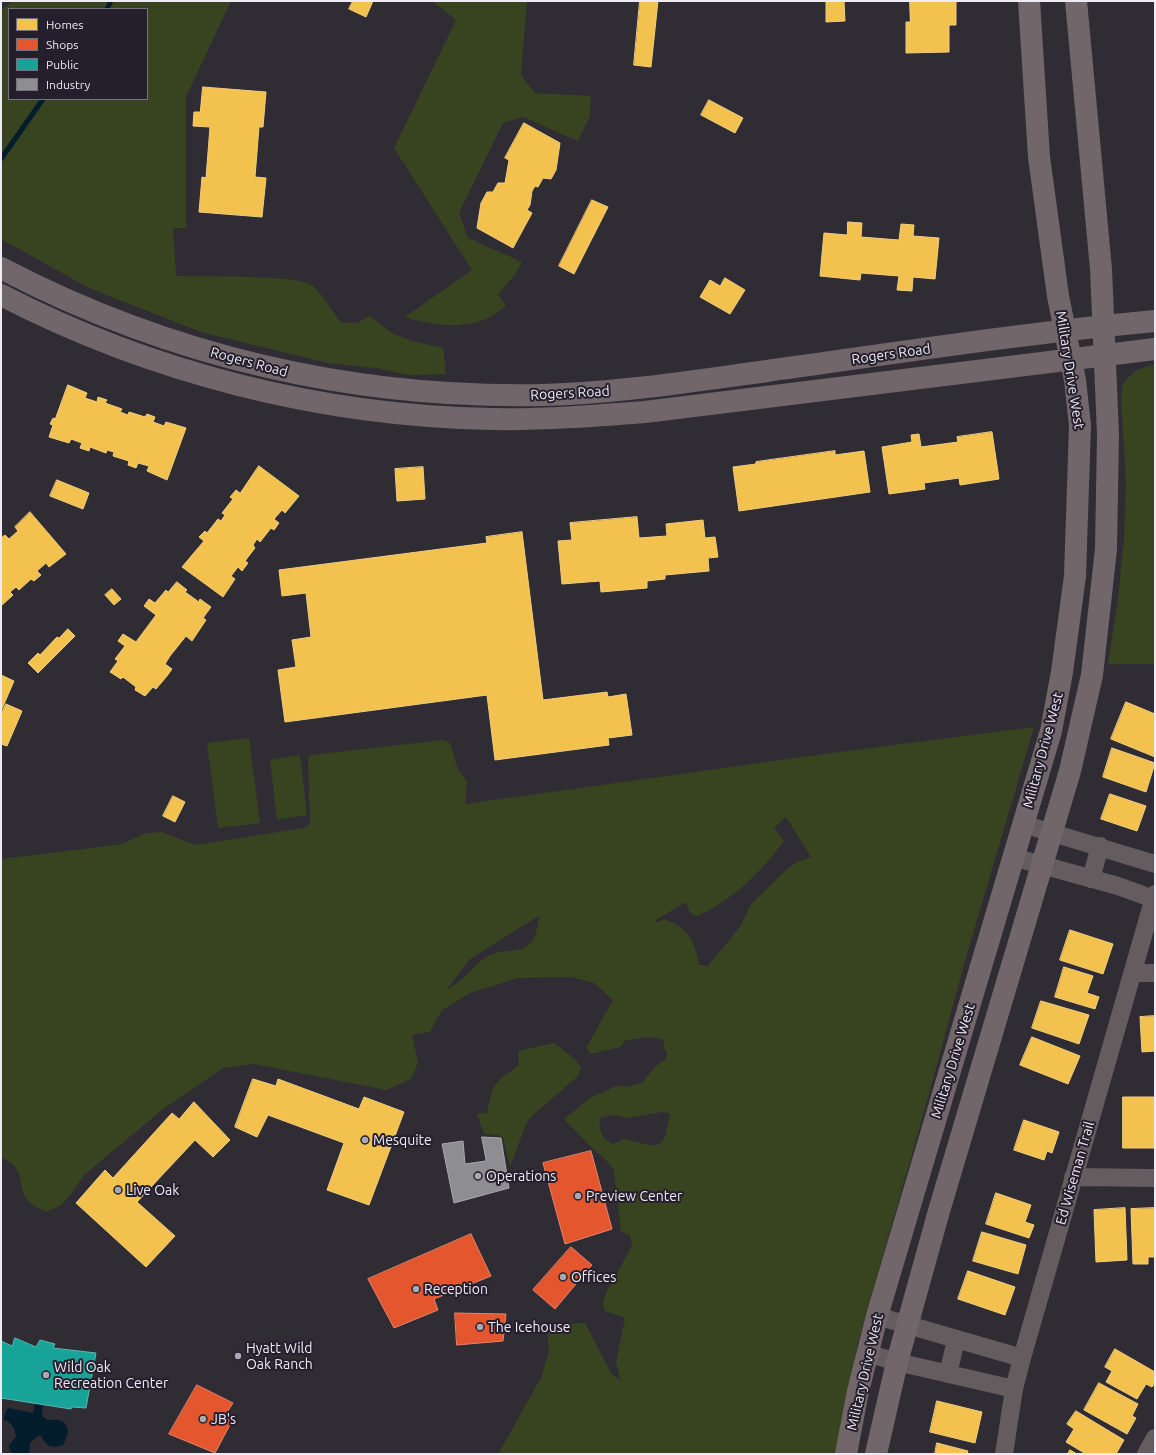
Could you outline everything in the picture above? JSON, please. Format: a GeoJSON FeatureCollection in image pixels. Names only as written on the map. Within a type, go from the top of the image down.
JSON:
{"type":"FeatureCollection","features":[{"type":"Feature","properties":{"kind":"main road","name":"Military Drive West"},"geometry":{"type":"LineString","coordinates":[[846,1454],[867,1353],[877,1316],[1051,731],[1062,672],[1075,576],[1080,440],[1077,395],[1058,296],[1039,157],[1029,1]]}},
{"type":"Feature","properties":{"kind":"main road","name":"Military Drive West"},"geometry":{"type":"LineString","coordinates":[[876,1454],[897,1362],[907,1326],[1070,772],[1092,675],[1106,549],[1108,434],[1101,269],[1076,1]]}},
{"type":"Feature","properties":{"kind":"main road","name":"Rogers Road"},"geometry":{"type":"LineString","coordinates":[[1,268],[97,313],[163,337],[232,359],[279,371],[328,380],[395,389],[453,393],[545,395],[619,390],[1155,321]]}},
{"type":"Feature","properties":{"kind":"main road","name":"Rogers Road"},"geometry":{"type":"LineString","coordinates":[[1,294],[62,324],[112,345],[210,378],[273,393],[344,406],[448,417],[535,419],[630,413],[1071,358],[1155,349]]}},
{"type":"Feature","properties":{"kind":"street"},"geometry":{"type":"LineString","coordinates":[[1023,824],[1100,846],[1155,864]]}},
{"type":"Feature","properties":{"kind":"street"},"geometry":{"type":"LineString","coordinates":[[1091,879],[1100,846]]}},
{"type":"Feature","properties":{"kind":"street"},"geometry":{"type":"LineString","coordinates":[[1013,857],[1154,897]]}},
{"type":"Feature","properties":{"kind":"street","name":"Ed Wiseman Trail"},"geometry":{"type":"LineString","coordinates":[[1004,1454],[1014,1389],[1022,1358],[1073,1177],[1134,973],[1154,897]]}},
{"type":"Feature","properties":{"kind":"street"},"geometry":{"type":"LineString","coordinates":[[1134,973],[1155,973]]}},
{"type":"Feature","properties":{"kind":"street"},"geometry":{"type":"LineString","coordinates":[[1073,1177],[1155,1178]]}},
{"type":"Feature","properties":{"kind":"street"},"geometry":{"type":"LineString","coordinates":[[877,1316],[907,1326],[1022,1358]]}},
{"type":"Feature","properties":{"kind":"street"},"geometry":{"type":"LineString","coordinates":[[948,1374],[956,1340]]}},
{"type":"Feature","properties":{"kind":"street"},"geometry":{"type":"LineString","coordinates":[[867,1353],[897,1362],[1014,1389]]}},
{"type":"Feature","properties":{"kind":"street"},"geometry":{"type":"LineString","coordinates":[[1146,1454],[1155,1438]]}},
{"type":"Feature","properties":{"kind":"green space"},"geometry":{"type":"Polygon","coordinates":[[[13,1],[231,1],[186,97],[186,228],[173,228],[176,276],[270,278],[304,282],[313,286],[317,290],[341,323],[357,323],[370,316],[390,332],[412,341],[443,348],[446,374],[408,375],[376,368],[328,363],[201,332],[91,289],[1,239],[1,11],[13,1]]]}},
{"type":"Feature","properties":{"kind":"green space"},"geometry":{"type":"Polygon","coordinates":[[[432,1],[527,1],[521,75],[535,93],[591,96],[590,116],[578,141],[523,117],[503,123],[459,213],[468,238],[522,262],[516,273],[498,295],[506,306],[488,318],[478,322],[457,325],[436,324],[405,317],[472,270],[394,148],[456,20],[432,1]]]}},
{"type":"Feature","properties":{"kind":"green space"},"geometry":{"type":"Polygon","coordinates":[[[1155,364],[1155,664],[1108,664],[1118,599],[1124,538],[1126,481],[1121,399],[1123,383],[1136,370],[1155,364]]]}},
{"type":"Feature","properties":{"kind":"green space"},"geometry":{"type":"Polygon","coordinates":[[[1034,727],[965,961],[924,1112],[858,1342],[837,1454],[498,1454],[541,1378],[549,1351],[547,1325],[585,1323],[611,1373],[621,1381],[616,1362],[625,1318],[605,1311],[603,1303],[607,1291],[632,1246],[630,1235],[621,1232],[614,1170],[605,1159],[595,1151],[564,1119],[590,1098],[616,1086],[630,1086],[642,1083],[656,1066],[665,1060],[667,1053],[663,1047],[665,1040],[649,1037],[626,1040],[620,1047],[591,1054],[586,1048],[613,1000],[594,983],[571,977],[518,978],[470,993],[442,1010],[430,1032],[412,1035],[418,1063],[411,1079],[386,1090],[254,1064],[223,1068],[162,1110],[84,1175],[71,1194],[60,1206],[46,1212],[30,1203],[23,1191],[17,1170],[14,1166],[1,1157],[1,859],[123,844],[143,834],[161,832],[195,845],[304,828],[310,824],[308,758],[311,755],[443,740],[450,743],[458,769],[467,782],[465,804],[824,754],[1034,727]],[[786,817],[774,828],[784,841],[766,864],[734,894],[710,910],[697,916],[690,913],[686,902],[654,921],[657,922],[664,919],[679,926],[692,941],[699,964],[707,967],[740,927],[751,904],[785,871],[797,862],[811,857],[786,817]],[[537,917],[470,959],[447,989],[453,986],[487,957],[493,954],[519,949],[529,944],[534,938],[540,917],[537,917]],[[662,1112],[628,1118],[614,1115],[600,1118],[600,1126],[603,1137],[613,1144],[624,1139],[653,1146],[661,1143],[665,1137],[670,1114],[662,1112]]]}},
{"type":"Feature","properties":{"kind":"green space"},"geometry":{"type":"Polygon","coordinates":[[[249,738],[260,823],[218,828],[207,743],[249,738]]]}},
{"type":"Feature","properties":{"kind":"green space"},"geometry":{"type":"Polygon","coordinates":[[[300,755],[307,815],[277,820],[270,760],[300,755]]]}},
{"type":"Feature","properties":{"kind":"green space"},"geometry":{"type":"Polygon","coordinates":[[[554,1043],[575,1059],[581,1068],[578,1076],[532,1116],[526,1124],[510,1167],[503,1138],[499,1135],[484,1134],[477,1114],[487,1113],[491,1095],[496,1084],[519,1065],[518,1051],[554,1043]]]}},
{"type":"Feature","properties":{"kind":"water"},"geometry":{"type":"Polygon","coordinates":[[[35,1403],[43,1404],[42,1416],[46,1419],[59,1420],[66,1424],[68,1431],[63,1445],[52,1447],[45,1442],[41,1436],[38,1436],[30,1443],[29,1454],[13,1454],[10,1451],[9,1445],[16,1437],[15,1431],[9,1422],[3,1419],[8,1408],[33,1413],[35,1403]]]}},
{"type":"Feature","properties":{"kind":"building: Homes"},"geometry":{"type":"Polygon","coordinates":[[[353,1],[373,1],[366,17],[349,9],[353,1]]]}},
{"type":"Feature","properties":{"kind":"building: Homes"},"geometry":{"type":"Polygon","coordinates":[[[640,1],[658,1],[651,67],[634,65],[640,1]]]}},
{"type":"Feature","properties":{"kind":"building: Homes"},"geometry":{"type":"Polygon","coordinates":[[[844,1],[845,21],[826,22],[826,2],[844,1]]]}},
{"type":"Feature","properties":{"kind":"building: Homes"},"geometry":{"type":"Polygon","coordinates":[[[910,1],[956,1],[956,25],[949,25],[949,52],[906,53],[906,22],[910,22],[910,1]]]}},
{"type":"Feature","properties":{"kind":"building: Homes"},"geometry":{"type":"Polygon","coordinates":[[[203,87],[266,92],[263,127],[259,127],[255,177],[266,178],[262,217],[199,212],[202,177],[206,178],[210,127],[193,126],[194,112],[200,112],[203,87]]]}},
{"type":"Feature","properties":{"kind":"building: Homes"},"geometry":{"type":"Polygon","coordinates":[[[709,100],[743,118],[735,133],[701,115],[709,100]]]}},
{"type":"Feature","properties":{"kind":"building: Homes"},"geometry":{"type":"Polygon","coordinates":[[[524,123],[560,143],[556,170],[551,179],[543,178],[538,187],[535,186],[532,191],[530,205],[527,210],[532,213],[513,248],[477,228],[481,203],[487,192],[493,192],[498,183],[505,183],[509,160],[505,158],[524,123]]]}},
{"type":"Feature","properties":{"kind":"building: Homes"},"geometry":{"type":"Polygon","coordinates":[[[592,200],[608,207],[574,274],[559,266],[592,200]]]}},
{"type":"Feature","properties":{"kind":"building: Homes"},"geometry":{"type":"Polygon","coordinates":[[[848,222],[862,223],[861,237],[899,240],[901,224],[914,225],[913,236],[939,238],[935,279],[913,277],[912,291],[897,290],[899,276],[861,273],[860,280],[820,276],[824,233],[847,235],[848,222]]]}},
{"type":"Feature","properties":{"kind":"building: Homes"},"geometry":{"type":"Polygon","coordinates":[[[725,278],[745,290],[730,314],[700,297],[710,280],[720,286],[725,278]]]}},
{"type":"Feature","properties":{"kind":"building: Homes"},"geometry":{"type":"Polygon","coordinates":[[[68,385],[87,393],[85,398],[97,402],[98,397],[107,400],[105,403],[122,409],[120,412],[128,415],[129,412],[145,417],[147,414],[155,417],[153,422],[164,426],[166,422],[186,428],[167,480],[147,471],[149,466],[138,463],[136,468],[128,465],[129,461],[113,456],[114,452],[107,450],[106,453],[90,447],[89,451],[80,448],[82,443],[71,439],[69,443],[49,437],[53,425],[50,424],[53,418],[55,419],[68,385]]]}},
{"type":"Feature","properties":{"kind":"building: Homes"},"geometry":{"type":"Polygon","coordinates":[[[992,432],[999,479],[960,485],[959,478],[924,483],[925,489],[889,494],[882,447],[912,442],[911,435],[919,434],[921,447],[958,442],[957,437],[992,432]]]}},
{"type":"Feature","properties":{"kind":"building: Homes"},"geometry":{"type":"Polygon","coordinates":[[[835,451],[835,455],[864,451],[870,492],[739,511],[733,467],[756,464],[756,462],[835,451]]]}},
{"type":"Feature","properties":{"kind":"building: Homes"},"geometry":{"type":"Polygon","coordinates":[[[259,466],[299,496],[285,513],[282,510],[274,519],[279,523],[274,530],[271,528],[260,542],[257,539],[253,545],[255,548],[245,561],[248,563],[242,571],[238,567],[231,576],[235,579],[223,597],[182,567],[204,541],[199,537],[205,531],[207,533],[218,519],[221,521],[225,515],[222,513],[233,499],[230,497],[236,490],[240,493],[259,466]]]}},
{"type":"Feature","properties":{"kind":"building: Homes"},"geometry":{"type":"Polygon","coordinates":[[[423,467],[425,499],[397,501],[395,469],[423,467]]]}},
{"type":"Feature","properties":{"kind":"building: Homes"},"geometry":{"type":"Polygon","coordinates":[[[57,480],[89,493],[83,509],[50,496],[57,480]]]}},
{"type":"Feature","properties":{"kind":"building: Homes"},"geometry":{"type":"Polygon","coordinates":[[[30,512],[66,554],[49,567],[46,563],[37,571],[41,575],[34,581],[31,579],[19,590],[16,587],[10,592],[13,595],[1,606],[1,538],[5,535],[9,539],[18,531],[15,527],[30,512]]]}},
{"type":"Feature","properties":{"kind":"building: Homes"},"geometry":{"type":"Polygon","coordinates":[[[637,517],[639,538],[667,536],[666,524],[703,520],[705,538],[715,537],[718,557],[708,558],[709,571],[665,575],[665,579],[647,581],[647,588],[601,592],[600,581],[562,584],[558,541],[572,540],[570,523],[637,517]]]}},
{"type":"Feature","properties":{"kind":"building: Homes"},"geometry":{"type":"Polygon","coordinates":[[[522,532],[543,700],[607,692],[608,697],[626,694],[632,735],[608,738],[609,745],[495,760],[487,695],[285,722],[278,670],[296,667],[292,640],[311,637],[306,593],[282,596],[279,570],[487,543],[486,537],[522,532]]]}},
{"type":"Feature","properties":{"kind":"building: Homes"},"geometry":{"type":"Polygon","coordinates":[[[177,582],[187,590],[185,592],[199,602],[200,599],[211,607],[203,618],[206,620],[192,641],[186,636],[170,656],[165,664],[172,669],[167,676],[156,689],[153,687],[145,696],[135,690],[136,687],[123,677],[121,679],[110,672],[118,661],[115,659],[125,646],[118,641],[123,634],[136,642],[156,615],[144,606],[149,599],[155,603],[166,590],[168,592],[177,582]]]}},
{"type":"Feature","properties":{"kind":"building: Homes"},"geometry":{"type":"Polygon","coordinates":[[[112,589],[121,599],[114,605],[105,595],[112,589]]]}},
{"type":"Feature","properties":{"kind":"building: Homes"},"geometry":{"type":"Polygon","coordinates":[[[68,629],[75,636],[38,673],[28,663],[38,653],[40,655],[57,637],[59,638],[68,629]]]}},
{"type":"Feature","properties":{"kind":"building: Homes"},"geometry":{"type":"Polygon","coordinates":[[[1,675],[14,681],[1,711],[1,675]]]}},
{"type":"Feature","properties":{"kind":"building: Homes"},"geometry":{"type":"Polygon","coordinates":[[[1126,702],[1155,714],[1155,757],[1111,739],[1126,702]]]}},
{"type":"Feature","properties":{"kind":"building: Homes"},"geometry":{"type":"Polygon","coordinates":[[[6,704],[22,711],[7,746],[1,744],[1,715],[6,704]]]}},
{"type":"Feature","properties":{"kind":"building: Homes"},"geometry":{"type":"Polygon","coordinates":[[[1112,748],[1155,763],[1146,792],[1103,777],[1112,748]]]}},
{"type":"Feature","properties":{"kind":"building: Homes"},"geometry":{"type":"Polygon","coordinates":[[[1110,794],[1146,806],[1137,831],[1101,819],[1110,794]]]}},
{"type":"Feature","properties":{"kind":"building: Homes"},"geometry":{"type":"Polygon","coordinates":[[[173,796],[185,802],[175,822],[163,816],[173,796]]]}},
{"type":"Feature","properties":{"kind":"building: Homes"},"geometry":{"type":"Polygon","coordinates":[[[1070,930],[1113,944],[1103,974],[1060,960],[1070,930]]]}},
{"type":"Feature","properties":{"kind":"building: Homes"},"geometry":{"type":"Polygon","coordinates":[[[1064,967],[1093,976],[1087,993],[1099,997],[1095,1009],[1055,997],[1064,967]]]}},
{"type":"Feature","properties":{"kind":"building: Homes"},"geometry":{"type":"Polygon","coordinates":[[[1041,1001],[1089,1015],[1079,1044],[1032,1028],[1041,1001]]]}},
{"type":"Feature","properties":{"kind":"building: Homes"},"geometry":{"type":"Polygon","coordinates":[[[1155,1016],[1155,1051],[1142,1052],[1140,1017],[1155,1016]]]}},
{"type":"Feature","properties":{"kind":"building: Homes"},"geometry":{"type":"Polygon","coordinates":[[[1032,1037],[1080,1056],[1068,1084],[1020,1065],[1032,1037]]]}},
{"type":"Feature","properties":{"kind":"building: Homes","name":"Mesquite"},"geometry":{"type":"Polygon","coordinates":[[[253,1079],[276,1086],[278,1079],[359,1109],[364,1097],[404,1112],[369,1205],[327,1190],[344,1143],[268,1115],[257,1137],[235,1127],[253,1079]]]}},
{"type":"Feature","properties":{"kind":"building: Homes"},"geometry":{"type":"Polygon","coordinates":[[[1123,1097],[1154,1097],[1154,1148],[1123,1148],[1123,1097]]]}},
{"type":"Feature","properties":{"kind":"building: Homes","name":"Live Oak"},"geometry":{"type":"Polygon","coordinates":[[[194,1102],[230,1140],[213,1157],[195,1140],[137,1202],[175,1236],[146,1267],[76,1203],[105,1170],[113,1178],[172,1113],[179,1119],[194,1102]]]}},
{"type":"Feature","properties":{"kind":"building: Homes"},"geometry":{"type":"Polygon","coordinates":[[[1024,1120],[1059,1132],[1052,1153],[1047,1151],[1044,1160],[1014,1150],[1024,1120]]]}},
{"type":"Feature","properties":{"kind":"building: Homes"},"geometry":{"type":"Polygon","coordinates":[[[996,1193],[1031,1205],[1025,1222],[1034,1225],[1029,1238],[986,1224],[996,1193]]]}},
{"type":"Feature","properties":{"kind":"building: Homes"},"geometry":{"type":"Polygon","coordinates":[[[1125,1208],[1127,1260],[1096,1262],[1094,1210],[1125,1208]]]}},
{"type":"Feature","properties":{"kind":"building: Homes"},"geometry":{"type":"Polygon","coordinates":[[[1155,1208],[1155,1257],[1148,1257],[1148,1264],[1133,1264],[1131,1209],[1155,1208]]]}},
{"type":"Feature","properties":{"kind":"building: Homes"},"geometry":{"type":"Polygon","coordinates":[[[982,1232],[1026,1245],[1018,1274],[973,1261],[982,1232]]]}},
{"type":"Feature","properties":{"kind":"building: Homes"},"geometry":{"type":"Polygon","coordinates":[[[968,1271],[1015,1287],[1005,1315],[958,1299],[968,1271]]]}},
{"type":"Feature","properties":{"kind":"building: Homes"},"geometry":{"type":"Polygon","coordinates":[[[1115,1349],[1155,1372],[1155,1383],[1152,1387],[1146,1384],[1137,1399],[1106,1382],[1112,1371],[1105,1367],[1115,1349]]]}},
{"type":"Feature","properties":{"kind":"building: Homes"},"geometry":{"type":"Polygon","coordinates":[[[1099,1383],[1138,1404],[1132,1416],[1136,1418],[1127,1434],[1084,1410],[1099,1383]]]}},
{"type":"Feature","properties":{"kind":"building: Homes"},"geometry":{"type":"Polygon","coordinates":[[[937,1401],[982,1412],[975,1443],[930,1432],[937,1401]]]}},
{"type":"Feature","properties":{"kind":"building: Homes"},"geometry":{"type":"Polygon","coordinates":[[[1076,1411],[1124,1440],[1116,1454],[1086,1454],[1066,1442],[1074,1429],[1067,1424],[1076,1411]]]}},
{"type":"Feature","properties":{"kind":"building: Homes"},"geometry":{"type":"Polygon","coordinates":[[[937,1443],[968,1451],[967,1454],[935,1454],[937,1443]]]}},
{"type":"Feature","properties":{"kind":"building: Homes"},"geometry":{"type":"Polygon","coordinates":[[[1070,1450],[1077,1454],[1068,1454],[1070,1450]]]}},
{"type":"Feature","properties":{"kind":"building: Shops","name":"Preview Center"},"geometry":{"type":"Polygon","coordinates":[[[591,1151],[612,1229],[565,1244],[543,1163],[591,1151]]]}},
{"type":"Feature","properties":{"kind":"building: Shops","name":"Reception"},"geometry":{"type":"Polygon","coordinates":[[[471,1234],[491,1276],[434,1299],[438,1310],[394,1328],[368,1279],[471,1234]]]}},
{"type":"Feature","properties":{"kind":"building: Shops","name":"Offices"},"geometry":{"type":"Polygon","coordinates":[[[571,1247],[592,1265],[555,1309],[533,1290],[571,1247]]]}},
{"type":"Feature","properties":{"kind":"building: Shops","name":"The Icehouse"},"geometry":{"type":"Polygon","coordinates":[[[455,1313],[506,1314],[503,1341],[457,1345],[455,1313]]]}},
{"type":"Feature","properties":{"kind":"building: Shops","name":"JB's"},"geometry":{"type":"Polygon","coordinates":[[[197,1385],[233,1403],[224,1417],[232,1421],[215,1453],[169,1434],[197,1385]]]}},
{"type":"Feature","properties":{"kind":"building: Public","name":"Wild Oak Recreation Center"},"geometry":{"type":"Polygon","coordinates":[[[15,1338],[36,1347],[40,1340],[55,1344],[53,1348],[96,1353],[86,1408],[72,1407],[71,1409],[1,1398],[1,1341],[12,1346],[15,1338]]]}},
{"type":"Feature","properties":{"kind":"building: Industry","name":"Operations"},"geometry":{"type":"Polygon","coordinates":[[[482,1137],[501,1138],[509,1188],[454,1203],[442,1144],[463,1141],[465,1164],[486,1161],[482,1137]]]}},
{"type":"Feature","properties":{"kind":"waterway"},"geometry":{"type":"LineString","coordinates":[[108,8],[111,1]]}},
{"type":"Feature","properties":{"kind":"waterway"},"geometry":{"type":"LineString","coordinates":[[1,159],[42,100]]}},
{"type":"Feature","properties":{"kind":"place","name":"Mesquite"},"geometry":{"type":"Point","coordinates":[365,1140]}},
{"type":"Feature","properties":{"kind":"place","name":"Operations"},"geometry":{"type":"Point","coordinates":[478,1176]}},
{"type":"Feature","properties":{"kind":"place","name":"Live Oak"},"geometry":{"type":"Point","coordinates":[118,1190]}},
{"type":"Feature","properties":{"kind":"place","name":"Preview Center"},"geometry":{"type":"Point","coordinates":[578,1196]}},
{"type":"Feature","properties":{"kind":"place","name":"Offices"},"geometry":{"type":"Point","coordinates":[563,1277]}},
{"type":"Feature","properties":{"kind":"place","name":"Reception"},"geometry":{"type":"Point","coordinates":[416,1289]}},
{"type":"Feature","properties":{"kind":"place","name":"The Icehouse"},"geometry":{"type":"Point","coordinates":[480,1327]}},
{"type":"Feature","properties":{"kind":"place","name":"Hyatt Wild Oak Ranch"},"geometry":{"type":"Point","coordinates":[238,1356]}},
{"type":"Feature","properties":{"kind":"place","name":"Wild Oak Recreation Center"},"geometry":{"type":"Point","coordinates":[46,1375]}},
{"type":"Feature","properties":{"kind":"place","name":"JB's"},"geometry":{"type":"Point","coordinates":[203,1419]}}]}
